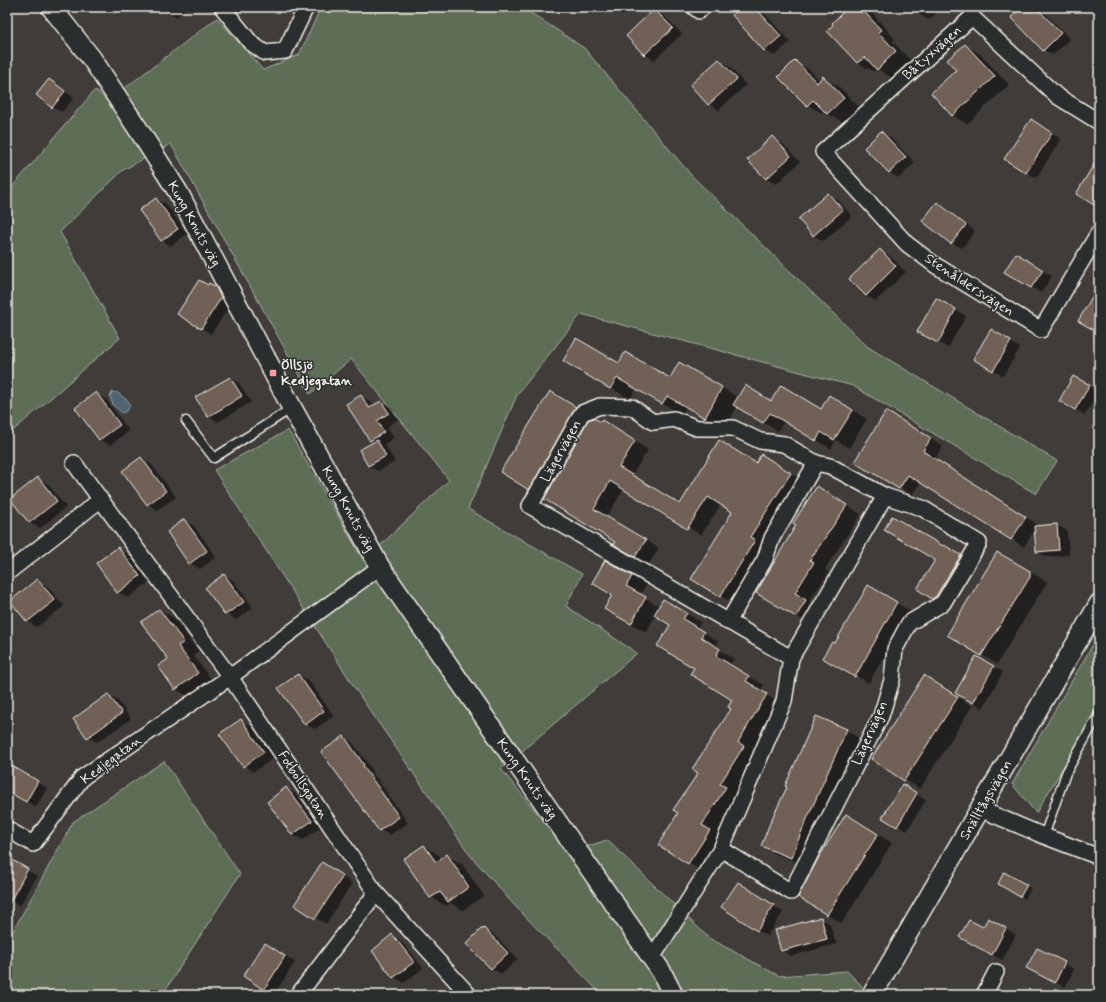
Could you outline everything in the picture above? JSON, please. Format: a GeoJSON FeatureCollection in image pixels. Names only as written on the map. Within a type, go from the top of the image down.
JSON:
{"type":"FeatureCollection","features":[{"type":"Feature","properties":{"kind":"street","name":"Kung Knuts väg"},"geometry":{"type":"LineString","coordinates":[[51,7],[92,59],[178,192],[292,408],[380,567],[661,971],[673,995]]}},
{"type":"Feature","properties":{"kind":"street"},"geometry":{"type":"LineString","coordinates":[[222,7],[250,43],[266,53],[284,52],[306,7]]}},
{"type":"Feature","properties":{"kind":"street"},"geometry":{"type":"LineString","coordinates":[[694,7],[699,11],[703,7]]}},
{"type":"Feature","properties":{"kind":"street","name":"Båtyxvägen"},"geometry":{"type":"LineString","coordinates":[[823,152],[972,17],[1057,96],[1099,122]]}},
{"type":"Feature","properties":{"kind":"street","name":"Stenåldersvägen"},"geometry":{"type":"LineString","coordinates":[[823,152],[907,244],[935,265],[1041,330],[1099,232]]}},
{"type":"Feature","properties":{"kind":"street","name":"Lägervägen"},"geometry":{"type":"LineString","coordinates":[[721,849],[791,892],[881,716],[892,680],[895,649],[909,624],[943,603],[979,543],[922,508],[885,496],[830,466],[816,463],[784,444],[760,441],[733,428],[697,428],[674,419],[653,422],[632,407],[600,406],[582,413],[530,506],[791,658]]}},
{"type":"Feature","properties":{"kind":"street"},"geometry":{"type":"LineString","coordinates":[[74,463],[230,677]]}},
{"type":"Feature","properties":{"kind":"street"},"geometry":{"type":"LineString","coordinates":[[728,622],[765,559],[772,538],[816,463]]}},
{"type":"Feature","properties":{"kind":"street"},"geometry":{"type":"LineString","coordinates":[[652,958],[721,849],[784,701],[791,658],[885,496]]}},
{"type":"Feature","properties":{"kind":"street"},"geometry":{"type":"LineString","coordinates":[[7,573],[100,500]]}},
{"type":"Feature","properties":{"kind":"street","name":"Kedjegatan"},"geometry":{"type":"LineString","coordinates":[[7,829],[33,844],[83,777],[230,677],[380,567]]}},
{"type":"Feature","properties":{"kind":"street","name":"Snälltågsvägen"},"geometry":{"type":"LineString","coordinates":[[872,995],[1099,604]]}},
{"type":"Feature","properties":{"kind":"street","name":"Fotbollsgatan"},"geometry":{"type":"LineString","coordinates":[[230,677],[376,894],[469,995]]}},
{"type":"Feature","properties":{"kind":"street"},"geometry":{"type":"LineString","coordinates":[[980,809],[1099,857]]}},
{"type":"Feature","properties":{"kind":"street"},"geometry":{"type":"LineString","coordinates":[[298,995],[376,894]]}},
{"type":"Feature","properties":{"kind":"street"},"geometry":{"type":"LineString","coordinates":[[984,995],[996,972]]}},
{"type":"Feature","properties":{"kind":"lane"},"geometry":{"type":"LineString","coordinates":[[186,421],[214,458],[292,408]]}},
{"type":"Feature","properties":{"kind":"lane"},"geometry":{"type":"LineString","coordinates":[[1044,836],[1066,773],[1099,715]]}},
{"type":"Feature","properties":{"kind":"green space"},"geometry":{"type":"Polygon","coordinates":[[[321,7],[522,7],[584,48],[691,175],[868,347],[1057,461],[1036,494],[853,386],[581,314],[517,395],[468,509],[582,574],[566,606],[637,653],[501,769],[569,852],[607,840],[709,938],[779,976],[847,971],[864,988],[860,995],[602,995],[515,906],[470,855],[362,699],[214,470],[288,430],[364,561],[449,480],[351,359],[310,394],[171,144],[123,170],[60,232],[120,338],[7,436],[7,193],[95,90],[108,101],[217,18],[263,70],[299,55],[321,7]]]}},
{"type":"Feature","properties":{"kind":"green space"},"geometry":{"type":"Polygon","coordinates":[[[1099,634],[1099,707],[1036,813],[1012,784],[1099,634]]]}},
{"type":"Feature","properties":{"kind":"green space"},"geometry":{"type":"Polygon","coordinates":[[[164,761],[240,874],[164,992],[168,995],[7,995],[7,942],[73,822],[164,761]]]}},
{"type":"Feature","properties":{"kind":"water"},"geometry":{"type":"Polygon","coordinates":[[[112,392],[118,393],[128,401],[129,407],[126,412],[122,413],[113,405],[110,397],[112,392]]]}},
{"type":"Feature","properties":{"kind":"building"},"geometry":{"type":"Polygon","coordinates":[[[741,7],[755,7],[781,36],[764,51],[732,15],[741,7]]]}},
{"type":"Feature","properties":{"kind":"building"},"geometry":{"type":"Polygon","coordinates":[[[848,7],[860,7],[881,30],[878,32],[896,51],[877,70],[865,57],[857,63],[827,31],[833,25],[832,23],[848,7]]]}},
{"type":"Feature","properties":{"kind":"building"},"geometry":{"type":"Polygon","coordinates":[[[1022,7],[1036,7],[1061,33],[1043,51],[1011,17],[1022,7]]]}},
{"type":"Feature","properties":{"kind":"building"},"geometry":{"type":"Polygon","coordinates":[[[654,9],[673,28],[644,55],[626,36],[654,9]]]}},
{"type":"Feature","properties":{"kind":"building"},"geometry":{"type":"Polygon","coordinates":[[[965,44],[995,76],[952,116],[931,93],[956,70],[947,60],[965,44]]]}},
{"type":"Feature","properties":{"kind":"building"},"geometry":{"type":"Polygon","coordinates":[[[719,59],[737,79],[708,105],[690,85],[719,59]]]}},
{"type":"Feature","properties":{"kind":"building"},"geometry":{"type":"Polygon","coordinates":[[[795,60],[817,83],[823,76],[844,98],[827,114],[813,100],[807,106],[778,77],[795,60]]]}},
{"type":"Feature","properties":{"kind":"building"},"geometry":{"type":"Polygon","coordinates":[[[49,79],[65,91],[52,108],[36,95],[49,79]]]}},
{"type":"Feature","properties":{"kind":"building"},"geometry":{"type":"Polygon","coordinates":[[[1031,119],[1052,133],[1026,173],[1004,159],[1031,119]]]}},
{"type":"Feature","properties":{"kind":"building"},"geometry":{"type":"Polygon","coordinates":[[[881,131],[906,157],[889,173],[864,148],[881,131]]]}},
{"type":"Feature","properties":{"kind":"building"},"geometry":{"type":"Polygon","coordinates":[[[772,136],[791,156],[766,179],[747,160],[772,136]]]}},
{"type":"Feature","properties":{"kind":"building"},"geometry":{"type":"Polygon","coordinates":[[[1099,156],[1099,208],[1076,194],[1099,156]]]}},
{"type":"Feature","properties":{"kind":"building"},"geometry":{"type":"Polygon","coordinates":[[[828,193],[843,210],[813,236],[798,219],[828,193]]]}},
{"type":"Feature","properties":{"kind":"building"},"geometry":{"type":"Polygon","coordinates":[[[156,198],[178,229],[161,241],[139,210],[156,198]]]}},
{"type":"Feature","properties":{"kind":"building"},"geometry":{"type":"Polygon","coordinates":[[[937,202],[966,225],[951,244],[922,221],[937,202]]]}},
{"type":"Feature","properties":{"kind":"building"},"geometry":{"type":"Polygon","coordinates":[[[880,249],[896,266],[866,296],[849,279],[880,249]]]}},
{"type":"Feature","properties":{"kind":"building"},"geometry":{"type":"Polygon","coordinates":[[[1016,253],[1043,270],[1031,288],[1004,272],[1016,253]]]}},
{"type":"Feature","properties":{"kind":"building"},"geometry":{"type":"Polygon","coordinates":[[[199,280],[216,287],[221,298],[201,329],[177,314],[199,280]]]}},
{"type":"Feature","properties":{"kind":"building"},"geometry":{"type":"Polygon","coordinates":[[[1099,285],[1099,333],[1078,321],[1099,285]]]}},
{"type":"Feature","properties":{"kind":"building"},"geometry":{"type":"Polygon","coordinates":[[[936,298],[956,309],[938,343],[917,332],[936,298]]]}},
{"type":"Feature","properties":{"kind":"building"},"geometry":{"type":"Polygon","coordinates":[[[991,329],[1011,341],[993,371],[973,359],[991,329]]]}},
{"type":"Feature","properties":{"kind":"building"},"geometry":{"type":"Polygon","coordinates":[[[576,338],[619,363],[625,352],[670,378],[679,362],[722,387],[705,418],[667,396],[662,404],[617,378],[610,389],[563,361],[576,338]]]}},
{"type":"Feature","properties":{"kind":"building"},"geometry":{"type":"Polygon","coordinates":[[[1073,376],[1090,385],[1075,410],[1059,401],[1073,376]]]}},
{"type":"Feature","properties":{"kind":"building"},"geometry":{"type":"Polygon","coordinates":[[[230,377],[242,396],[208,417],[195,397],[230,377]]]}},
{"type":"Feature","properties":{"kind":"building"},"geometry":{"type":"Polygon","coordinates":[[[745,385],[771,401],[781,385],[821,409],[829,395],[853,410],[834,440],[821,432],[816,441],[770,413],[763,423],[733,405],[745,385]]]}},
{"type":"Feature","properties":{"kind":"building"},"geometry":{"type":"Polygon","coordinates":[[[550,391],[576,407],[529,490],[500,472],[550,391]]]}},
{"type":"Feature","properties":{"kind":"building"},"geometry":{"type":"Polygon","coordinates":[[[96,392],[120,425],[99,440],[75,408],[96,392]]]}},
{"type":"Feature","properties":{"kind":"building"},"geometry":{"type":"Polygon","coordinates":[[[361,395],[369,408],[381,401],[389,413],[377,421],[384,432],[370,441],[346,404],[361,395]]]}},
{"type":"Feature","properties":{"kind":"building"},"geometry":{"type":"Polygon","coordinates":[[[886,411],[931,438],[923,451],[1026,517],[1011,540],[908,475],[899,489],[854,462],[886,411]]]}},
{"type":"Feature","properties":{"kind":"building"},"geometry":{"type":"Polygon","coordinates":[[[594,418],[601,422],[602,420],[635,441],[619,467],[680,504],[719,440],[756,463],[761,454],[791,473],[750,537],[755,540],[720,597],[691,579],[732,512],[708,497],[687,529],[610,481],[594,509],[646,540],[635,557],[613,544],[615,542],[544,499],[588,420],[594,418]]]}},
{"type":"Feature","properties":{"kind":"building"},"geometry":{"type":"Polygon","coordinates":[[[377,440],[386,456],[368,466],[359,450],[377,440]]]}},
{"type":"Feature","properties":{"kind":"building"},"geometry":{"type":"Polygon","coordinates":[[[141,457],[166,491],[147,505],[122,471],[141,457]]]}},
{"type":"Feature","properties":{"kind":"building"},"geometry":{"type":"Polygon","coordinates":[[[38,477],[57,501],[29,523],[10,499],[38,477]]]}},
{"type":"Feature","properties":{"kind":"building"},"geometry":{"type":"Polygon","coordinates":[[[817,486],[847,505],[810,560],[814,562],[795,593],[806,600],[796,617],[756,593],[796,525],[793,523],[817,486]]]}},
{"type":"Feature","properties":{"kind":"building"},"geometry":{"type":"Polygon","coordinates":[[[892,516],[961,555],[936,596],[932,599],[917,589],[935,560],[884,530],[892,516]]]}},
{"type":"Feature","properties":{"kind":"building"},"geometry":{"type":"Polygon","coordinates":[[[184,519],[207,551],[189,564],[167,532],[184,519]]]}},
{"type":"Feature","properties":{"kind":"building"},"geometry":{"type":"Polygon","coordinates":[[[1057,524],[1059,550],[1036,552],[1034,526],[1057,524]]]}},
{"type":"Feature","properties":{"kind":"building"},"geometry":{"type":"Polygon","coordinates":[[[118,547],[140,576],[117,593],[96,563],[118,547]]]}},
{"type":"Feature","properties":{"kind":"building"},"geometry":{"type":"Polygon","coordinates":[[[997,552],[1030,571],[1030,577],[981,656],[947,635],[997,552]]]}},
{"type":"Feature","properties":{"kind":"building"},"geometry":{"type":"Polygon","coordinates":[[[605,560],[632,576],[626,586],[646,597],[631,624],[604,609],[612,595],[592,583],[605,560]]]}},
{"type":"Feature","properties":{"kind":"building"},"geometry":{"type":"Polygon","coordinates":[[[224,574],[244,602],[225,615],[205,588],[224,574]]]}},
{"type":"Feature","properties":{"kind":"building"},"geometry":{"type":"Polygon","coordinates":[[[37,579],[55,600],[27,622],[10,601],[37,579]]]}},
{"type":"Feature","properties":{"kind":"building"},"geometry":{"type":"Polygon","coordinates":[[[868,585],[897,602],[855,677],[822,658],[832,642],[835,643],[868,585]]]}},
{"type":"Feature","properties":{"kind":"building"},"geometry":{"type":"Polygon","coordinates":[[[663,599],[687,613],[683,619],[704,632],[701,637],[720,649],[716,656],[749,676],[746,681],[767,694],[738,742],[744,746],[720,784],[726,787],[702,825],[710,830],[688,864],[658,845],[678,813],[673,810],[698,773],[692,769],[731,709],[728,707],[732,700],[690,674],[694,668],[657,646],[670,625],[654,615],[663,599]]]}},
{"type":"Feature","properties":{"kind":"building"},"geometry":{"type":"Polygon","coordinates":[[[159,609],[184,642],[178,646],[198,673],[175,690],[158,666],[168,659],[141,622],[159,609]]]}},
{"type":"Feature","properties":{"kind":"building"},"geometry":{"type":"Polygon","coordinates":[[[976,656],[994,666],[973,703],[955,693],[976,656]]]}},
{"type":"Feature","properties":{"kind":"building"},"geometry":{"type":"Polygon","coordinates":[[[298,674],[324,711],[305,725],[278,688],[298,674]]]}},
{"type":"Feature","properties":{"kind":"building"},"geometry":{"type":"Polygon","coordinates":[[[924,675],[958,697],[904,781],[871,759],[924,675]]]}},
{"type":"Feature","properties":{"kind":"building"},"geometry":{"type":"Polygon","coordinates":[[[108,694],[122,713],[87,738],[73,719],[108,694]]]}},
{"type":"Feature","properties":{"kind":"building"},"geometry":{"type":"Polygon","coordinates":[[[816,716],[847,729],[791,858],[761,846],[787,787],[785,786],[816,716]]]}},
{"type":"Feature","properties":{"kind":"building"},"geometry":{"type":"Polygon","coordinates":[[[241,719],[264,752],[243,767],[219,734],[241,719]]]}},
{"type":"Feature","properties":{"kind":"building"},"geometry":{"type":"Polygon","coordinates":[[[344,736],[399,817],[379,831],[321,752],[344,736]]]}},
{"type":"Feature","properties":{"kind":"building"},"geometry":{"type":"Polygon","coordinates":[[[7,763],[38,781],[26,802],[7,791],[7,763]]]}},
{"type":"Feature","properties":{"kind":"building"},"geometry":{"type":"Polygon","coordinates":[[[902,784],[917,793],[897,827],[882,818],[902,784]]]}},
{"type":"Feature","properties":{"kind":"building"},"geometry":{"type":"Polygon","coordinates":[[[286,787],[312,821],[292,835],[267,802],[286,787]]]}},
{"type":"Feature","properties":{"kind":"building"},"geometry":{"type":"Polygon","coordinates":[[[846,814],[878,834],[827,915],[798,897],[819,857],[846,814]]]}},
{"type":"Feature","properties":{"kind":"building"},"geometry":{"type":"Polygon","coordinates":[[[424,845],[436,862],[447,854],[469,887],[448,902],[440,892],[430,898],[403,859],[424,845]]]}},
{"type":"Feature","properties":{"kind":"building"},"geometry":{"type":"Polygon","coordinates":[[[7,857],[28,869],[7,907],[7,857]]]}},
{"type":"Feature","properties":{"kind":"building"},"geometry":{"type":"Polygon","coordinates":[[[322,862],[343,876],[315,919],[294,905],[322,862]]]}},
{"type":"Feature","properties":{"kind":"building"},"geometry":{"type":"Polygon","coordinates":[[[1004,872],[1027,885],[1020,897],[998,884],[1004,872]]]}},
{"type":"Feature","properties":{"kind":"building"},"geometry":{"type":"Polygon","coordinates":[[[738,882],[774,905],[757,931],[721,907],[738,882]]]}},
{"type":"Feature","properties":{"kind":"building"},"geometry":{"type":"Polygon","coordinates":[[[821,917],[827,939],[781,951],[775,930],[821,917]]]}},
{"type":"Feature","properties":{"kind":"building"},"geometry":{"type":"Polygon","coordinates":[[[988,918],[1006,928],[992,955],[959,937],[969,920],[983,927],[988,918]]]}},
{"type":"Feature","properties":{"kind":"building"},"geometry":{"type":"Polygon","coordinates":[[[483,927],[508,953],[491,969],[466,944],[483,927]]]}},
{"type":"Feature","properties":{"kind":"building"},"geometry":{"type":"Polygon","coordinates":[[[392,934],[414,962],[393,978],[372,951],[392,934]]]}},
{"type":"Feature","properties":{"kind":"building"},"geometry":{"type":"Polygon","coordinates":[[[265,943],[285,956],[264,990],[243,976],[265,943]]]}},
{"type":"Feature","properties":{"kind":"building"},"geometry":{"type":"Polygon","coordinates":[[[1037,948],[1065,962],[1055,983],[1026,968],[1037,948]]]}},
{"type":"Feature","properties":{"kind":"place","name":"Öllsjö Kedjegatan"},"geometry":{"type":"Point","coordinates":[273,373]}}]}
